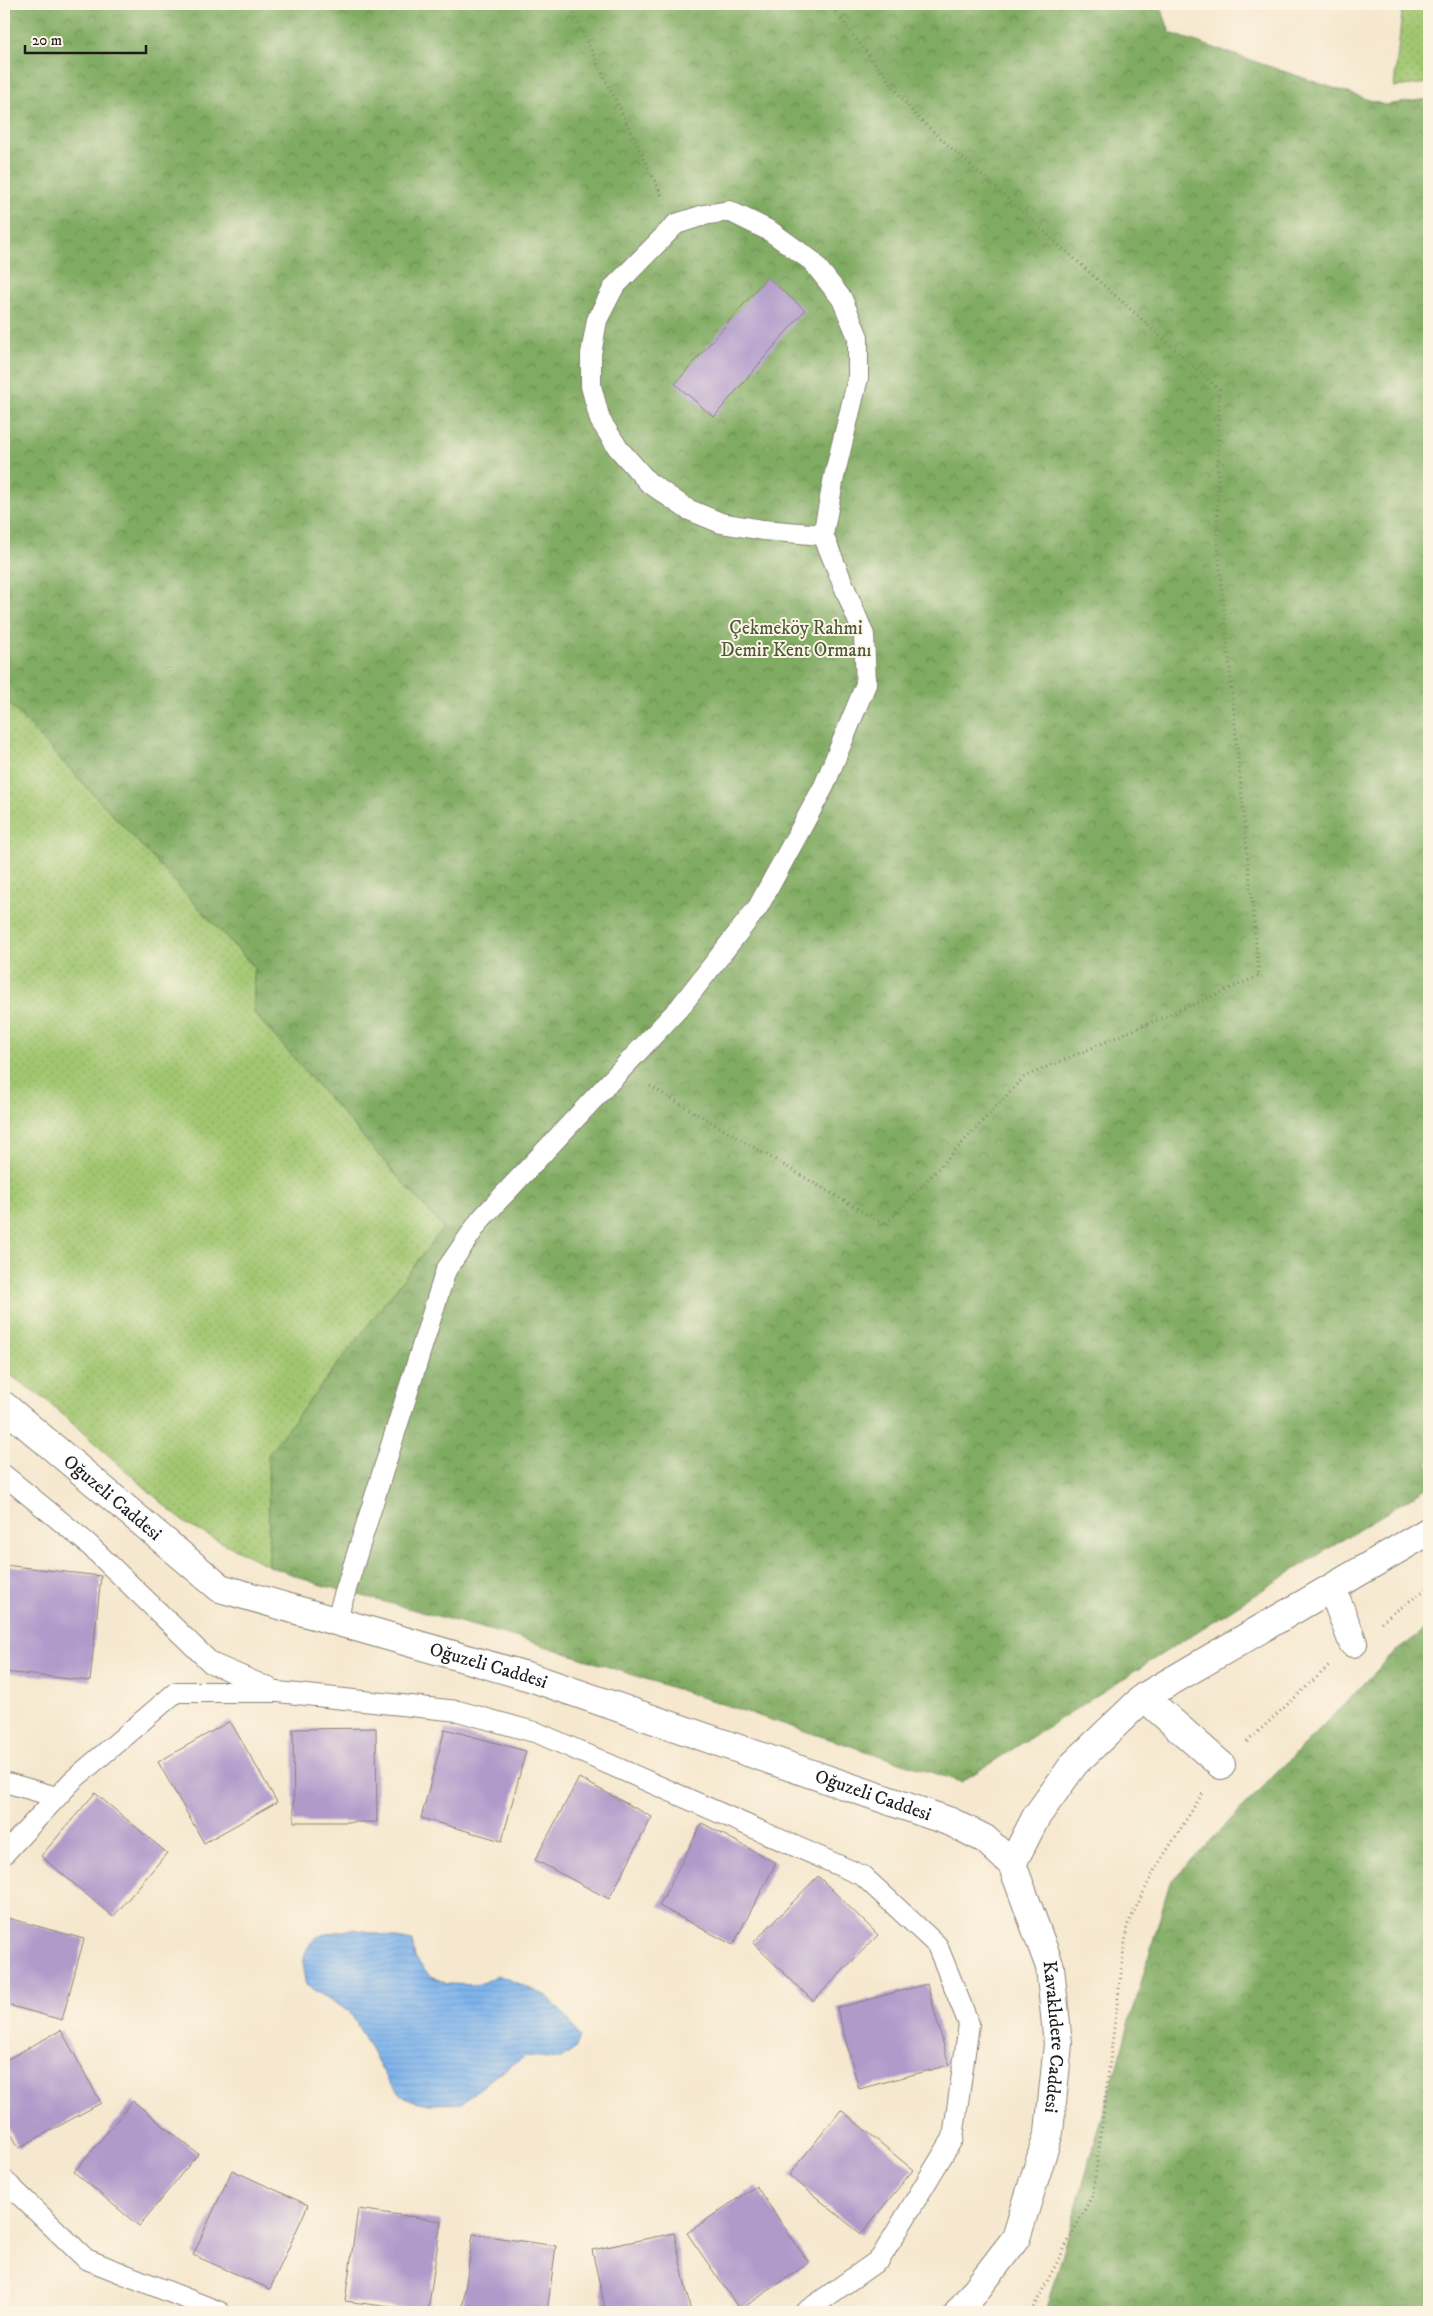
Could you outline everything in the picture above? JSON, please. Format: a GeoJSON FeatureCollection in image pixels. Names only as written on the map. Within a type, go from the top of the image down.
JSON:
{"type":"FeatureCollection","features":[{"type":"Feature","properties":{"kind":"street","name":"Oğuzeli Caddesi"},"geometry":{"type":"LineString","coordinates":[[4,1406],[220,1588],[530,1676],[952,1822],[985,1839],[1012,1864]]}},
{"type":"Feature","properties":{"kind":"street"},"geometry":{"type":"LineString","coordinates":[[1012,1864],[1036,1817],[1074,1764],[1144,1697],[1429,1531]]}},
{"type":"Feature","properties":{"kind":"street"},"geometry":{"type":"LineString","coordinates":[[1332,1588],[1353,1643]]}},
{"type":"Feature","properties":{"kind":"street"},"geometry":{"type":"LineString","coordinates":[[1144,1697],[1221,1765]]}},
{"type":"Feature","properties":{"kind":"street","name":"Kavaklıdere Caddesi"},"geometry":{"type":"LineString","coordinates":[[960,2312],[1016,2238],[1049,2132],[1058,2044],[1050,1967],[1012,1864]]}},
{"type":"Feature","properties":{"kind":"lane"},"geometry":{"type":"LineString","coordinates":[[336,1621],[446,1270],[481,1219],[680,1007],[758,907],[824,786],[866,684],[864,635],[823,535],[834,478],[858,378],[858,337],[842,299],[812,261],[770,231],[730,211],[704,215],[676,224],[614,287],[597,320],[591,354],[590,386],[600,420],[618,448],[648,482],[687,509],[721,523],[763,530],[823,535]]}},
{"type":"Feature","properties":{"kind":"lane"},"geometry":{"type":"LineString","coordinates":[[4,1475],[86,1542],[211,1663],[278,1692]]}},
{"type":"Feature","properties":{"kind":"lane"},"geometry":{"type":"LineString","coordinates":[[4,1854],[73,1780],[176,1692],[278,1692],[458,1711],[538,1733],[863,1876],[937,1945],[969,2024],[953,2138],[880,2259],[805,2312]]}},
{"type":"Feature","properties":{"kind":"lane"},"geometry":{"type":"LineString","coordinates":[[4,1782],[57,1797]]}},
{"type":"Feature","properties":{"kind":"lane"},"geometry":{"type":"LineString","coordinates":[[4,2180],[86,2259],[220,2312]]}},
{"type":"Feature","properties":{"kind":"path"},"geometry":{"type":"LineString","coordinates":[[575,4],[574,15],[676,224]]}},
{"type":"Feature","properties":{"kind":"path"},"geometry":{"type":"LineString","coordinates":[[622,1069],[885,1225],[1024,1077],[1259,976],[1217,536],[1219,390],[916,116],[829,4]]}},
{"type":"Feature","properties":{"kind":"path"},"geometry":{"type":"LineString","coordinates":[[1031,2312],[1094,2194],[1127,1926],[1154,1871],[1221,1765],[1292,1702],[1353,1643],[1429,1588]]}},
{"type":"Feature","properties":{"kind":"green space","name":"Çekmeköy Rahmi Demir Kent Ormanı"},"geometry":{"type":"Polygon","coordinates":[[[4,4],[1160,4],[1170,33],[1384,105],[1429,99],[1429,1486],[961,1782],[526,1640],[318,1584],[269,1566],[268,1454],[443,1228],[254,1013],[254,967],[4,698],[4,4]]]}},
{"type":"Feature","properties":{"kind":"green space"},"geometry":{"type":"Polygon","coordinates":[[[1403,4],[1429,4],[1429,83],[1394,87],[1403,4]]]}},
{"type":"Feature","properties":{"kind":"green space"},"geometry":{"type":"Polygon","coordinates":[[[4,698],[254,967],[254,1013],[443,1228],[269,1454],[269,1566],[186,1524],[45,1399],[4,1371],[4,698]]]}},
{"type":"Feature","properties":{"kind":"green space"},"geometry":{"type":"Polygon","coordinates":[[[1429,1627],[1429,2312],[1046,2312],[1170,1882],[1395,1652],[1429,1627]]]}},
{"type":"Feature","properties":{"kind":"water"},"geometry":{"type":"Polygon","coordinates":[[[354,1929],[412,1941],[415,1958],[429,1975],[447,1984],[478,1985],[498,1975],[547,1996],[567,2018],[580,2037],[575,2049],[561,2059],[526,2056],[496,2075],[462,2103],[430,2104],[406,2099],[388,2080],[350,2012],[306,1985],[304,1960],[311,1943],[323,1935],[354,1929]]]}},
{"type":"Feature","properties":{"kind":"building"},"geometry":{"type":"Polygon","coordinates":[[[767,277],[805,310],[714,417],[675,384],[767,277]]]}},
{"type":"Feature","properties":{"kind":"building"},"geometry":{"type":"Polygon","coordinates":[[[4,1565],[101,1576],[90,1681],[4,1672],[4,1565]]]}},
{"type":"Feature","properties":{"kind":"building"},"geometry":{"type":"Polygon","coordinates":[[[230,1721],[277,1802],[204,1843],[158,1762],[230,1721]]]}},
{"type":"Feature","properties":{"kind":"building"},"geometry":{"type":"Polygon","coordinates":[[[376,1728],[377,1822],[294,1822],[293,1729],[376,1728]]]}},
{"type":"Feature","properties":{"kind":"building"},"geometry":{"type":"Polygon","coordinates":[[[445,1729],[526,1751],[502,1841],[421,1818],[445,1729]]]}},
{"type":"Feature","properties":{"kind":"building"},"geometry":{"type":"Polygon","coordinates":[[[579,1778],[652,1817],[609,1899],[535,1860],[579,1778]]]}},
{"type":"Feature","properties":{"kind":"building"},"geometry":{"type":"Polygon","coordinates":[[[95,1793],[167,1853],[113,1917],[41,1856],[95,1793]]]}},
{"type":"Feature","properties":{"kind":"building"},"geometry":{"type":"Polygon","coordinates":[[[702,1823],[776,1863],[733,1945],[659,1906],[702,1823]]]}},
{"type":"Feature","properties":{"kind":"building"},"geometry":{"type":"Polygon","coordinates":[[[818,1876],[878,1935],[813,2001],[753,1943],[818,1876]]]}},
{"type":"Feature","properties":{"kind":"building"},"geometry":{"type":"Polygon","coordinates":[[[4,1917],[84,1939],[62,2020],[4,2004],[4,1917]]]}},
{"type":"Feature","properties":{"kind":"building"},"geometry":{"type":"Polygon","coordinates":[[[927,1984],[949,2065],[859,2089],[837,2008],[927,1984]]]}},
{"type":"Feature","properties":{"kind":"building"},"geometry":{"type":"Polygon","coordinates":[[[61,2030],[101,2103],[19,2148],[4,2120],[4,2061],[61,2030]]]}},
{"type":"Feature","properties":{"kind":"building"},"geometry":{"type":"Polygon","coordinates":[[[133,2101],[198,2154],[139,2226],[74,2172],[133,2101]]]}},
{"type":"Feature","properties":{"kind":"building"},"geometry":{"type":"Polygon","coordinates":[[[841,2110],[913,2170],[861,2234],[789,2175],[841,2110]]]}},
{"type":"Feature","properties":{"kind":"building"},"geometry":{"type":"Polygon","coordinates":[[[232,2170],[308,2205],[270,2289],[193,2255],[232,2170]]]}},
{"type":"Feature","properties":{"kind":"building"},"geometry":{"type":"Polygon","coordinates":[[[756,2186],[809,2263],[740,2310],[687,2233],[756,2186]]]}},
{"type":"Feature","properties":{"kind":"building"},"geometry":{"type":"Polygon","coordinates":[[[358,2209],[441,2221],[428,2312],[345,2301],[358,2209]]]}},
{"type":"Feature","properties":{"kind":"building"},"geometry":{"type":"Polygon","coordinates":[[[674,2233],[691,2312],[606,2312],[592,2250],[674,2233]]]}},
{"type":"Feature","properties":{"kind":"building"},"geometry":{"type":"Polygon","coordinates":[[[473,2234],[556,2246],[547,2312],[462,2312],[473,2234]]]}}]}
